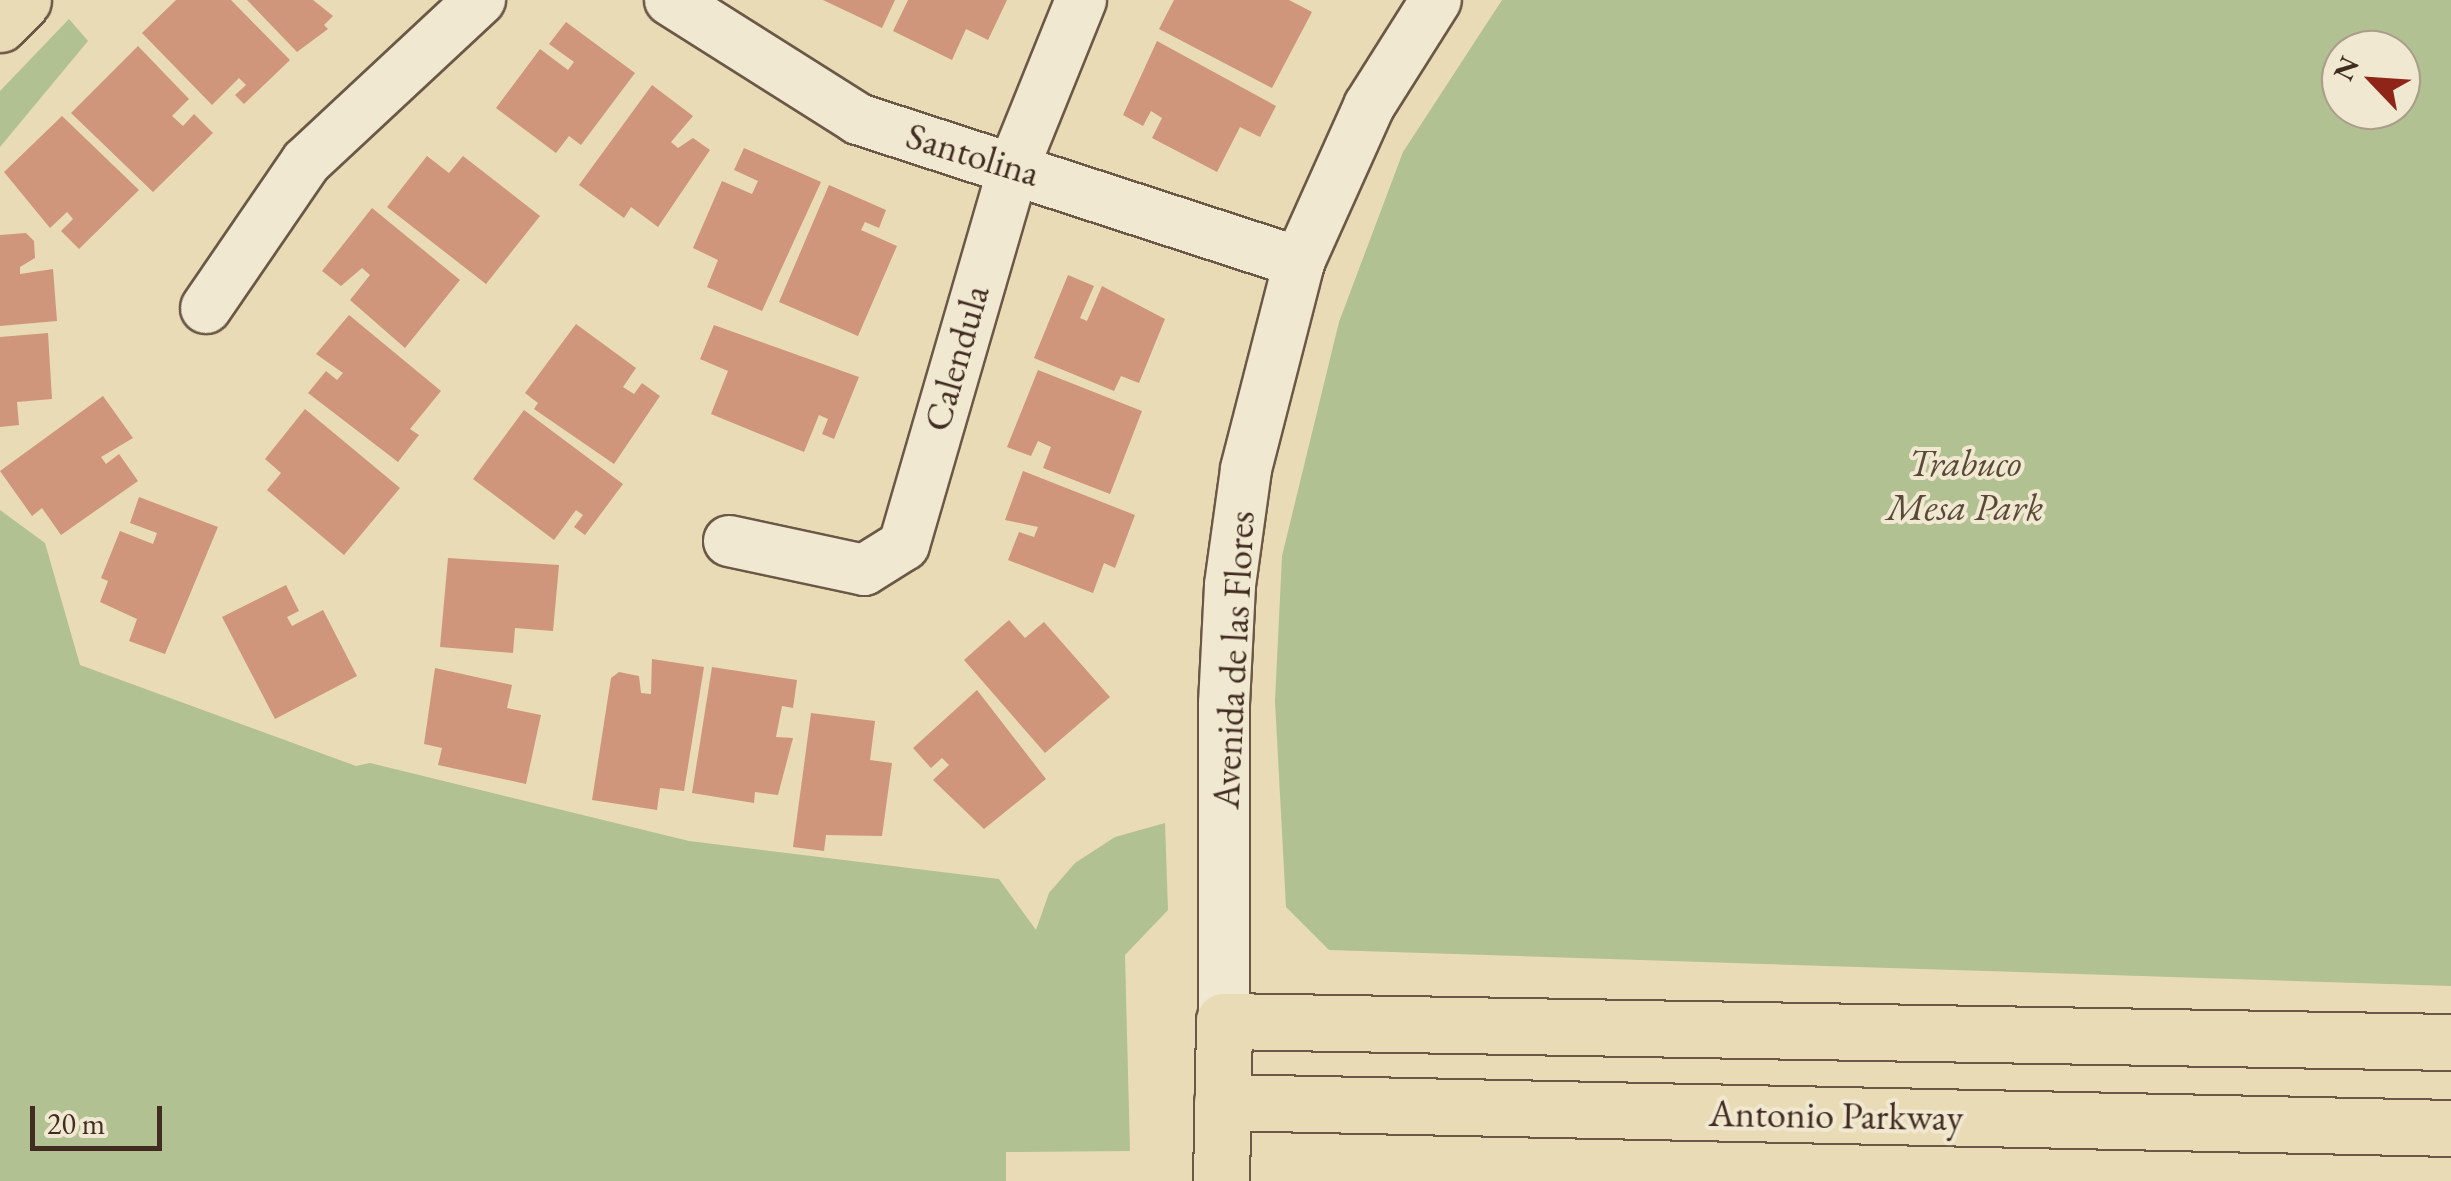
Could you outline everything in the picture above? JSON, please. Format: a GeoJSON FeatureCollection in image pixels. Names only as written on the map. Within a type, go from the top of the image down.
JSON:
{"type":"FeatureCollection","features":[{"type":"Feature","properties":{"kind":"main road"},"geometry":{"type":"LineString","coordinates":[[0,24],[23,0]]}},
{"type":"Feature","properties":{"kind":"main road"},"geometry":{"type":"LineString","coordinates":[[1224,1022],[2451,1042]]}},
{"type":"Feature","properties":{"kind":"main road","name":"Avenida de las Flores"},"geometry":{"type":"LineString","coordinates":[[1221,1181],[1224,1022]]}},
{"type":"Feature","properties":{"kind":"main road","name":"Antonio Parkway"},"geometry":{"type":"LineString","coordinates":[[1222,1102],[2451,1128]]}},
{"type":"Feature","properties":{"kind":"street"},"geometry":{"type":"LineString","coordinates":[[206,308],[306,162],[480,0]]}},
{"type":"Feature","properties":{"kind":"street","name":"Santolina"},"geometry":{"type":"LineString","coordinates":[[670,0],[858,118],[1298,262]]}},
{"type":"Feature","properties":{"kind":"street","name":"Calendula"},"geometry":{"type":"LineString","coordinates":[[729,541],[864,570],[904,545],[1014,166],[1081,0]]}},
{"type":"Feature","properties":{"kind":"street","name":"Avenida de las Flores"},"geometry":{"type":"LineString","coordinates":[[1224,1022],[1230,585],[1264,382],[1298,262],[1369,106],[1436,0]]}},
{"type":"Feature","properties":{"kind":"green space","name":"Trabuco Mesa Park"},"geometry":{"type":"Polygon","coordinates":[[[1502,0],[2451,0],[2451,986],[1329,950],[1286,907],[1275,701],[1282,556],[1339,322],[1403,152],[1502,0]]]}},
{"type":"Feature","properties":{"kind":"green space"},"geometry":{"type":"Polygon","coordinates":[[[69,19],[88,41],[0,147],[0,91],[69,19]]]}},
{"type":"Feature","properties":{"kind":"green space"},"geometry":{"type":"Polygon","coordinates":[[[0,510],[45,543],[80,665],[356,766],[370,763],[689,841],[999,879],[1036,930],[1049,893],[1075,863],[1115,837],[1165,823],[1168,910],[1125,955],[1130,1151],[1006,1152],[1006,1181],[0,1181],[0,510]]]}},
{"type":"Feature","properties":{"kind":"building"},"geometry":{"type":"Polygon","coordinates":[[[176,0],[231,0],[290,60],[244,104],[235,95],[246,85],[239,78],[212,105],[142,33],[176,0]]]}},
{"type":"Feature","properties":{"kind":"building"},"geometry":{"type":"Polygon","coordinates":[[[247,0],[313,0],[333,16],[324,25],[328,29],[297,52],[247,0]]]}},
{"type":"Feature","properties":{"kind":"building"},"geometry":{"type":"Polygon","coordinates":[[[823,0],[895,0],[882,28],[823,0]]]}},
{"type":"Feature","properties":{"kind":"building"},"geometry":{"type":"Polygon","coordinates":[[[908,0],[1007,0],[988,40],[966,29],[952,60],[893,31],[908,0]]]}},
{"type":"Feature","properties":{"kind":"building"},"geometry":{"type":"Polygon","coordinates":[[[1174,0],[1289,0],[1312,12],[1272,88],[1159,29],[1174,0]]]}},
{"type":"Feature","properties":{"kind":"building"},"geometry":{"type":"Polygon","coordinates":[[[566,22],[635,73],[581,145],[569,136],[556,153],[496,108],[540,49],[568,70],[574,62],[549,44],[566,22]]]}},
{"type":"Feature","properties":{"kind":"building"},"geometry":{"type":"Polygon","coordinates":[[[1157,41],[1276,106],[1260,137],[1240,127],[1217,172],[1152,138],[1162,118],[1151,111],[1143,126],[1123,115],[1157,41]]]}},
{"type":"Feature","properties":{"kind":"building"},"geometry":{"type":"Polygon","coordinates":[[[138,46],[189,99],[172,116],[183,126],[194,114],[213,133],[153,192],[71,113],[138,46]]]}},
{"type":"Feature","properties":{"kind":"building"},"geometry":{"type":"Polygon","coordinates":[[[652,85],[693,116],[671,142],[678,148],[693,138],[710,150],[658,227],[631,207],[624,218],[579,185],[652,85]]]}},
{"type":"Feature","properties":{"kind":"building"},"geometry":{"type":"Polygon","coordinates":[[[62,116],[139,190],[79,249],[61,231],[73,219],[67,212],[50,228],[4,172],[62,116]]]}},
{"type":"Feature","properties":{"kind":"building"},"geometry":{"type":"Polygon","coordinates":[[[744,148],[821,182],[762,311],[707,287],[718,260],[693,248],[722,181],[752,194],[758,181],[734,170],[744,148]]]}},
{"type":"Feature","properties":{"kind":"building"},"geometry":{"type":"Polygon","coordinates":[[[427,156],[449,173],[463,156],[540,216],[486,284],[387,207],[427,156]]]}},
{"type":"Feature","properties":{"kind":"building"},"geometry":{"type":"Polygon","coordinates":[[[829,185],[886,210],[879,228],[865,222],[861,230],[897,246],[858,336],[779,302],[829,185]]]}},
{"type":"Feature","properties":{"kind":"building"},"geometry":{"type":"Polygon","coordinates":[[[372,208],[460,280],[405,348],[350,300],[370,275],[362,268],[341,286],[322,271],[372,208]]]}},
{"type":"Feature","properties":{"kind":"building"},"geometry":{"type":"Polygon","coordinates":[[[26,233],[34,241],[35,258],[20,267],[20,274],[53,269],[57,321],[0,326],[0,235],[26,233]]]}},
{"type":"Feature","properties":{"kind":"building"},"geometry":{"type":"Polygon","coordinates":[[[1068,275],[1094,286],[1080,318],[1087,321],[1102,286],[1165,319],[1139,383],[1121,376],[1114,391],[1034,358],[1068,275]]]}},
{"type":"Feature","properties":{"kind":"building"},"geometry":{"type":"Polygon","coordinates":[[[349,315],[441,391],[410,429],[419,435],[398,462],[308,393],[326,371],[337,380],[343,373],[316,354],[349,315]]]}},
{"type":"Feature","properties":{"kind":"building"},"geometry":{"type":"Polygon","coordinates":[[[576,324],[636,368],[623,387],[634,394],[642,383],[660,396],[614,464],[534,409],[538,403],[525,393],[576,324]]]}},
{"type":"Feature","properties":{"kind":"building"},"geometry":{"type":"Polygon","coordinates":[[[714,325],[859,377],[834,439],[822,434],[828,419],[819,415],[804,452],[711,414],[728,371],[700,359],[714,325]]]}},
{"type":"Feature","properties":{"kind":"building"},"geometry":{"type":"Polygon","coordinates":[[[48,333],[52,399],[17,402],[19,425],[0,427],[0,337],[48,333]]]}},
{"type":"Feature","properties":{"kind":"building"},"geometry":{"type":"Polygon","coordinates":[[[1038,370],[1142,411],[1110,494],[1043,468],[1051,447],[1038,441],[1031,456],[1007,447],[1038,370]]]}},
{"type":"Feature","properties":{"kind":"building"},"geometry":{"type":"Polygon","coordinates":[[[103,396],[133,438],[101,457],[106,464],[119,454],[138,481],[61,535],[42,508],[32,516],[0,471],[103,396]]]}},
{"type":"Feature","properties":{"kind":"building"},"geometry":{"type":"Polygon","coordinates":[[[305,409],[400,488],[344,555],[267,490],[281,473],[265,459],[305,409]]]}},
{"type":"Feature","properties":{"kind":"building"},"geometry":{"type":"Polygon","coordinates":[[[524,410],[623,484],[585,535],[574,527],[583,515],[576,510],[554,540],[473,479],[524,410]]]}},
{"type":"Feature","properties":{"kind":"building"},"geometry":{"type":"Polygon","coordinates":[[[1023,471],[1135,515],[1115,568],[1104,563],[1093,593],[1008,560],[1019,532],[1034,537],[1038,527],[1005,520],[1023,471]]]}},
{"type":"Feature","properties":{"kind":"building"},"geometry":{"type":"Polygon","coordinates":[[[139,497],[218,527],[165,654],[129,641],[137,619],[100,602],[108,581],[101,578],[120,531],[153,544],[157,533],[130,523],[139,497]]]}},
{"type":"Feature","properties":{"kind":"building"},"geometry":{"type":"Polygon","coordinates":[[[448,558],[559,565],[553,631],[515,628],[513,653],[440,647],[448,558]]]}},
{"type":"Feature","properties":{"kind":"building"},"geometry":{"type":"Polygon","coordinates":[[[286,585],[299,611],[287,617],[292,626],[323,610],[357,676],[275,719],[222,617],[286,585]]]}},
{"type":"Feature","properties":{"kind":"building"},"geometry":{"type":"Polygon","coordinates":[[[1009,620],[1025,638],[1044,622],[1110,697],[1045,753],[964,660],[1009,620]]]}},
{"type":"Feature","properties":{"kind":"building"},"geometry":{"type":"Polygon","coordinates":[[[652,659],[704,667],[684,791],[660,788],[657,810],[592,800],[611,678],[619,672],[639,676],[641,693],[651,694],[652,659]]]}},
{"type":"Feature","properties":{"kind":"building"},"geometry":{"type":"Polygon","coordinates":[[[712,667],[797,680],[793,708],[782,706],[776,737],[793,738],[778,795],[755,792],[754,803],[692,793],[712,667]]]}},
{"type":"Feature","properties":{"kind":"building"},"geometry":{"type":"Polygon","coordinates":[[[435,668],[512,685],[507,708],[541,715],[526,784],[438,765],[442,748],[424,744],[435,668]]]}},
{"type":"Feature","properties":{"kind":"building"},"geometry":{"type":"Polygon","coordinates":[[[977,690],[1046,779],[984,829],[933,780],[949,765],[942,758],[931,768],[913,748],[977,690]]]}},
{"type":"Feature","properties":{"kind":"building"},"geometry":{"type":"Polygon","coordinates":[[[811,713],[875,721],[870,760],[892,763],[882,836],[826,835],[824,851],[793,847],[811,713]]]}}]}
